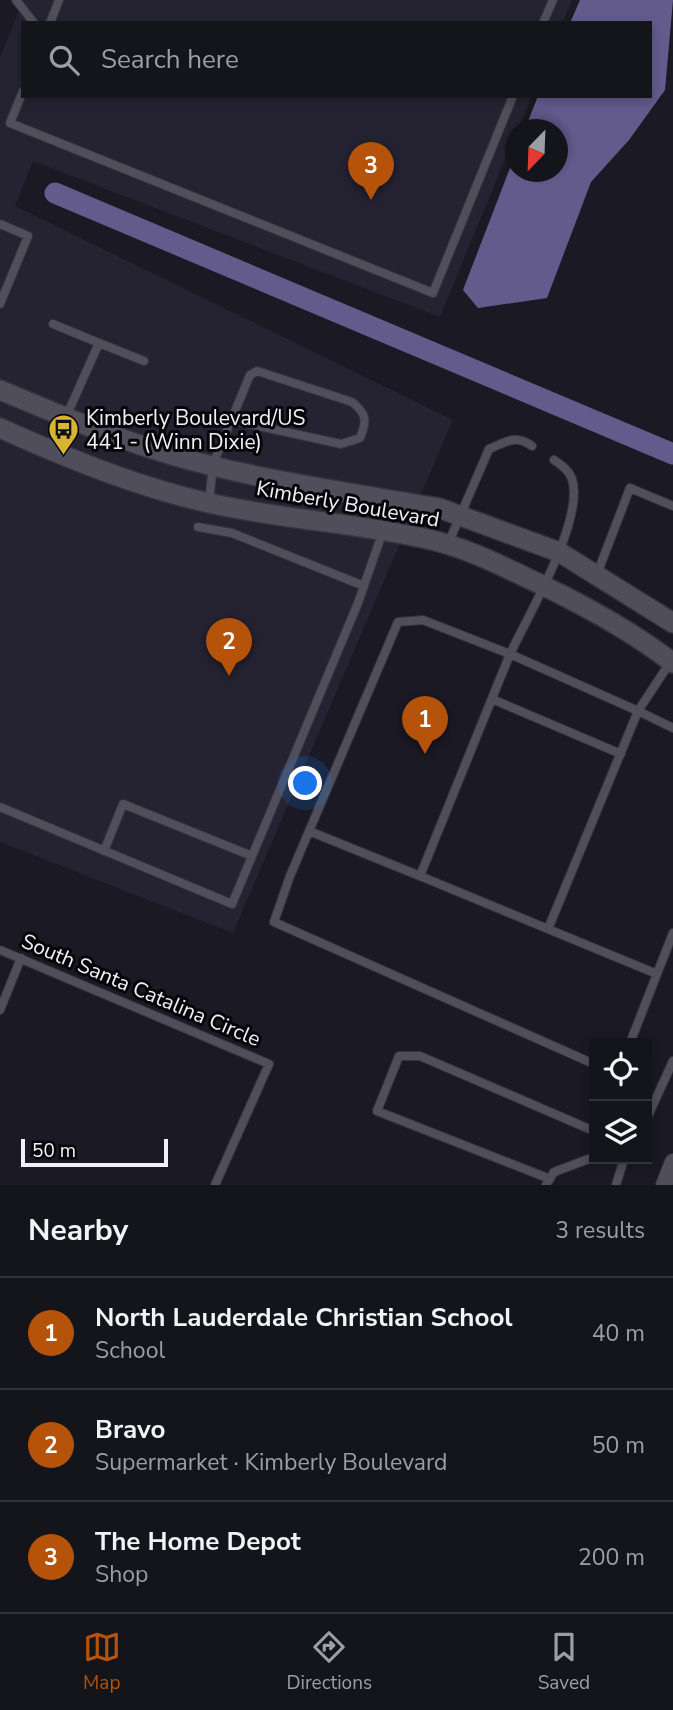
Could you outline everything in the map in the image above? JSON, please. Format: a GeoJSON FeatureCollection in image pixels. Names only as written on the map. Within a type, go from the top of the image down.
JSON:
{"type":"FeatureCollection","features":[{"type":"Feature","properties":{"kind":"street","name":"Kimberly Boulevard"},"geometry":{"type":"LineString","coordinates":[[0,390],[99,432],[157,451],[278,480],[439,508],[459,514],[559,552],[673,623]]}},
{"type":"Feature","properties":{"kind":"street","name":"Kimberly Boulevard"},"geometry":{"type":"LineString","coordinates":[[0,428],[51,451],[162,491],[267,514],[383,531],[448,544],[524,574],[620,625],[672,662]]}},
{"type":"Feature","properties":{"kind":"street"},"geometry":{"type":"LineString","coordinates":[[664,1185],[673,1161]]}},
{"type":"Feature","properties":{"kind":"lane"},"geometry":{"type":"LineString","coordinates":[[16,0],[32,21]]}},
{"type":"Feature","properties":{"kind":"lane"},"geometry":{"type":"LineString","coordinates":[[51,21],[59,0]]}},
{"type":"Feature","properties":{"kind":"lane"},"geometry":{"type":"LineString","coordinates":[[544,21],[553,0]]}},
{"type":"Feature","properties":{"kind":"lane"},"geometry":{"type":"LineString","coordinates":[[21,95],[10,123],[433,293],[512,98]]}},
{"type":"Feature","properties":{"kind":"lane"},"geometry":{"type":"LineString","coordinates":[[0,224],[28,236],[0,304]]}},
{"type":"Feature","properties":{"kind":"lane"},"geometry":{"type":"LineString","coordinates":[[53,324],[144,361]]}},
{"type":"Feature","properties":{"kind":"lane"},"geometry":{"type":"LineString","coordinates":[[66,418],[99,343]]}},
{"type":"Feature","properties":{"kind":"lane"},"geometry":{"type":"LineString","coordinates":[[209,503],[212,464],[250,375],[257,371],[352,402],[362,410],[365,419],[360,439],[341,444],[231,420]]}},
{"type":"Feature","properties":{"kind":"lane"},"geometry":{"type":"LineString","coordinates":[[448,544],[489,449],[516,439],[522,439],[532,446]]}},
{"type":"Feature","properties":{"kind":"lane"},"geometry":{"type":"LineString","coordinates":[[420,876],[510,654],[559,552],[573,510],[572,477],[554,460]]}},
{"type":"Feature","properties":{"kind":"lane"},"geometry":{"type":"LineString","coordinates":[[597,574],[631,488],[673,506]]}},
{"type":"Feature","properties":{"kind":"lane"},"geometry":{"type":"LineString","coordinates":[[198,527],[232,533],[364,586]]}},
{"type":"Feature","properties":{"kind":"lane"},"geometry":{"type":"LineString","coordinates":[[0,807],[232,904],[364,586],[383,531]]}},
{"type":"Feature","properties":{"kind":"lane"},"geometry":{"type":"LineString","coordinates":[[589,1061],[274,922],[309,831],[398,622],[423,620],[510,654],[673,728]]}},
{"type":"Feature","properties":{"kind":"lane"},"geometry":{"type":"LineString","coordinates":[[548,929],[638,712],[672,662]]}},
{"type":"Feature","properties":{"kind":"lane"},"geometry":{"type":"LineString","coordinates":[[492,699],[621,754]]}},
{"type":"Feature","properties":{"kind":"lane"},"geometry":{"type":"LineString","coordinates":[[104,851],[123,804],[252,856]]}},
{"type":"Feature","properties":{"kind":"lane"},"geometry":{"type":"LineString","coordinates":[[309,831],[657,974]]}},
{"type":"Feature","properties":{"kind":"lane"},"geometry":{"type":"LineString","coordinates":[[632,1038],[673,933]]}},
{"type":"Feature","properties":{"kind":"lane","name":"South Santa Catalina Circle"},"geometry":{"type":"LineString","coordinates":[[0,950],[269,1064],[215,1185]]}},
{"type":"Feature","properties":{"kind":"lane"},"geometry":{"type":"LineString","coordinates":[[0,1010],[21,958]]}},
{"type":"Feature","properties":{"kind":"lane"},"geometry":{"type":"LineString","coordinates":[[589,1129],[420,1056],[399,1056],[377,1111],[548,1182],[554,1172],[589,1159]]}},
{"type":"Feature","properties":{"kind":"lane"},"geometry":{"type":"LineString","coordinates":[[652,1107],[673,1061]]}},
{"type":"Feature","properties":{"kind":"lane"},"geometry":{"type":"LineString","coordinates":[[616,1185],[622,1164]]}},
{"type":"Feature","properties":{"kind":"shaded area"},"geometry":{"type":"Polygon","coordinates":[[[23,0],[572,0],[563,21],[21,21],[21,98],[531,98],[522,119],[505,119],[505,159],[440,317],[33,161],[15,206],[453,420],[233,933],[0,842],[0,58],[23,0]]]}},
{"type":"Feature","properties":{"kind":"shaded area"},"geometry":{"type":"Polygon","coordinates":[[[580,0],[673,0],[665,90],[629,140],[591,182],[547,298],[478,308],[463,290],[505,181],[568,182],[568,119],[529,119],[537,98],[652,98],[652,21],[571,21],[580,0]]]}},
{"type":"Feature","properties":{"kind":"waterway"},"geometry":{"type":"LineString","coordinates":[[55,193],[673,454]]}},
{"type":"Feature","properties":{"kind":"place","name":"The Home Depot"},"geometry":{"type":"Point","coordinates":[371,200]}},
{"type":"Feature","properties":{"kind":"place","name":"Kimberly Boulevard/US 441 - (Winn Dixie)"},"geometry":{"type":"Point","coordinates":[63,457]}},
{"type":"Feature","properties":{"kind":"place","name":"Bravo"},"geometry":{"type":"Point","coordinates":[229,676]}},
{"type":"Feature","properties":{"kind":"place","name":"North Lauderdale Christian School"},"geometry":{"type":"Point","coordinates":[425,754]}}]}
